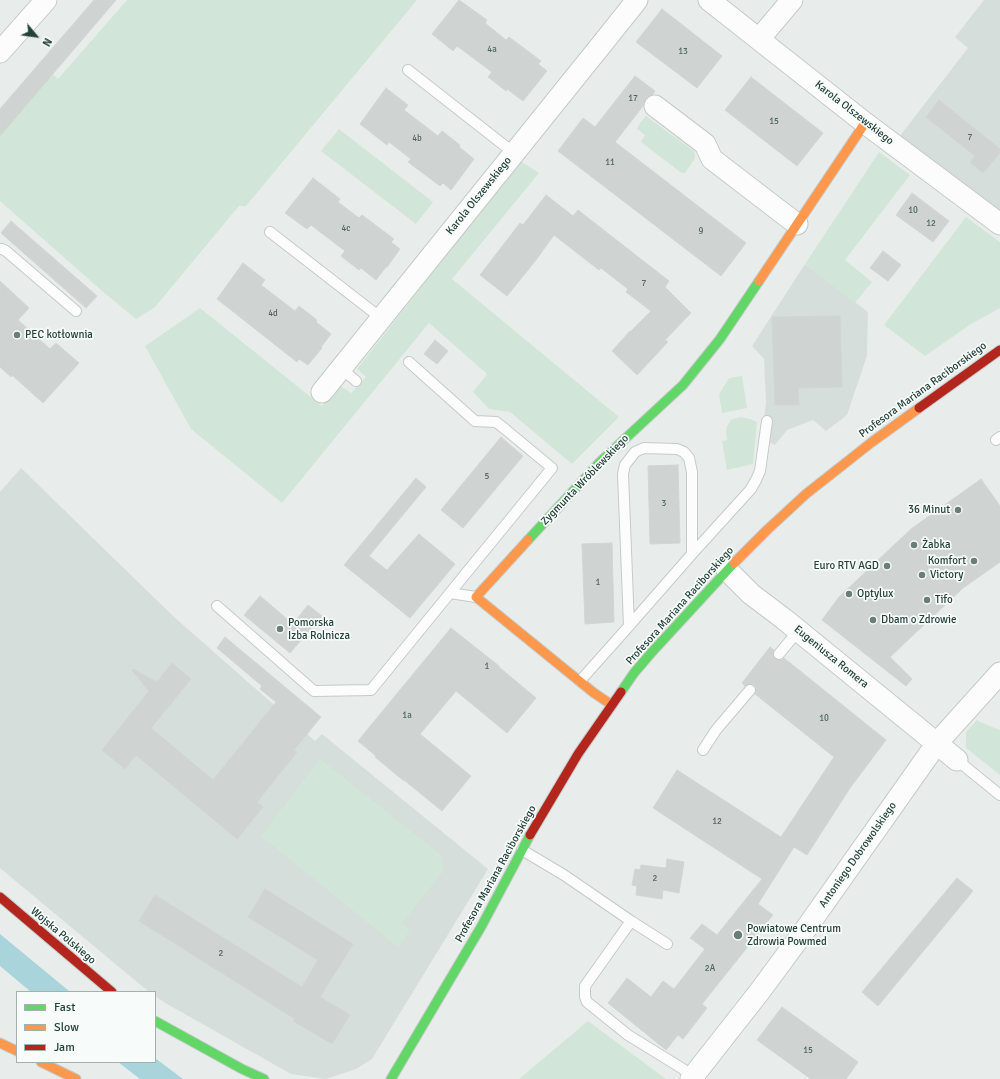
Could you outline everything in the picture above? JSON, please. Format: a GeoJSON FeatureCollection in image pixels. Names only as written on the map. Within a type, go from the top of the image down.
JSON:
{"type":"FeatureCollection","features":[{"type":"Feature","properties":{"kind":"street"},"geometry":{"type":"LineString","coordinates":[[0,52],[46,0]]}},
{"type":"Feature","properties":{"kind":"street","name":"Karola Olszewskiego"},"geometry":{"type":"LineString","coordinates":[[322,392],[348,375],[381,318],[637,0]]}},
{"type":"Feature","properties":{"kind":"street","name":"Karola Olszewskiego"},"geometry":{"type":"LineString","coordinates":[[709,0],[864,123],[1000,224]]}},
{"type":"Feature","properties":{"kind":"street"},"geometry":{"type":"LineString","coordinates":[[759,39],[792,0]]}},
{"type":"Feature","properties":{"kind":"street"},"geometry":{"type":"LineString","coordinates":[[655,106],[705,144],[712,160],[797,224]]}},
{"type":"Feature","properties":{"kind":"street","name":"Zygmunta Wróblewskiego"},"geometry":{"type":"LineString","coordinates":[[476,597],[600,462],[683,385],[720,339],[864,123]]}},
{"type":"Feature","properties":{"kind":"street","name":"Profesora Mariana Raciborskiego"},"geometry":{"type":"LineString","coordinates":[[391,1079],[481,927],[537,822],[574,760],[634,673],[727,570],[806,494],[872,442],[1000,350]]}},
{"type":"Feature","properties":{"kind":"street","name":"Eugeniusza Romera"},"geometry":{"type":"LineString","coordinates":[[727,570],[751,594],[957,760]]}},
{"type":"Feature","properties":{"kind":"street"},"geometry":{"type":"LineString","coordinates":[[476,597],[612,705]]}},
{"type":"Feature","properties":{"kind":"street","name":"Antoniego Dobrowolskiego"},"geometry":{"type":"LineString","coordinates":[[692,1078],[760,991],[805,930],[937,743],[1000,672]]}},
{"type":"Feature","properties":{"kind":"street","name":"Wojska Polskiego"},"geometry":{"type":"LineString","coordinates":[[0,897],[111,991]]}},
{"type":"Feature","properties":{"kind":"street"},"geometry":{"type":"LineString","coordinates":[[156,1021],[242,1069],[264,1079]]}},
{"type":"Feature","properties":{"kind":"street"},"geometry":{"type":"LineString","coordinates":[[0,1043],[16,1051]]}},
{"type":"Feature","properties":{"kind":"street"},"geometry":{"type":"LineString","coordinates":[[43,1063],[76,1079]]}},
{"type":"Feature","properties":{"kind":"lane"},"geometry":{"type":"LineString","coordinates":[[408,70],[514,153]]}},
{"type":"Feature","properties":{"kind":"lane"},"geometry":{"type":"LineString","coordinates":[[270,232],[381,318]]}},
{"type":"Feature","properties":{"kind":"lane"},"geometry":{"type":"LineString","coordinates":[[0,249],[2,248],[6,251],[76,311]]}},
{"type":"Feature","properties":{"kind":"lane"},"geometry":{"type":"LineString","coordinates":[[217,606],[314,691],[371,690],[552,468],[496,422],[475,421],[409,362]]}},
{"type":"Feature","properties":{"kind":"lane"},"geometry":{"type":"LineString","coordinates":[[580,681],[751,489],[760,471],[767,421]]}},
{"type":"Feature","properties":{"kind":"lane"},"geometry":{"type":"LineString","coordinates":[[629,626],[623,474],[624,465],[635,452],[644,448],[677,449],[684,452],[689,458],[692,472],[692,554]]}},
{"type":"Feature","properties":{"kind":"lane"},"geometry":{"type":"LineString","coordinates":[[450,594],[476,597]]}},
{"type":"Feature","properties":{"kind":"lane"},"geometry":{"type":"LineString","coordinates":[[779,654],[798,631]]}},
{"type":"Feature","properties":{"kind":"lane"},"geometry":{"type":"LineString","coordinates":[[703,750],[716,730],[750,690]]}},
{"type":"Feature","properties":{"kind":"lane"},"geometry":{"type":"LineString","coordinates":[[957,760],[1000,795]]}},
{"type":"Feature","properties":{"kind":"lane"},"geometry":{"type":"LineString","coordinates":[[522,850],[564,875],[631,921],[668,944]]}},
{"type":"Feature","properties":{"kind":"lane"},"geometry":{"type":"LineString","coordinates":[[631,921],[585,986],[585,997],[587,1002],[628,1035],[683,1069],[692,1078]]}},
{"type":"Feature","properties":{"kind":"shaded area"},"geometry":{"type":"Polygon","coordinates":[[[984,0],[1000,0],[1000,213],[899,137],[968,48],[955,37],[984,0]]]}},
{"type":"Feature","properties":{"kind":"shaded area"},"geometry":{"type":"Polygon","coordinates":[[[805,264],[868,312],[867,356],[847,415],[826,431],[813,420],[787,430],[775,445],[761,439],[766,403],[764,359],[752,346],[805,264]]]}},
{"type":"Feature","properties":{"kind":"shaded area"},"geometry":{"type":"Polygon","coordinates":[[[21,468],[173,616],[315,741],[322,734],[488,869],[372,1059],[356,1069],[326,1079],[291,1074],[167,1004],[156,997],[156,991],[148,991],[0,868],[0,492],[21,468]]]}},
{"type":"Feature","properties":{"kind":"green space"},"geometry":{"type":"Polygon","coordinates":[[[127,0],[417,0],[246,206],[239,206],[155,307],[136,319],[0,201],[0,135],[53,74],[58,79],[127,0]]]}},
{"type":"Feature","properties":{"kind":"green space"},"geometry":{"type":"Polygon","coordinates":[[[646,116],[694,151],[694,160],[685,173],[680,172],[641,142],[645,135],[637,129],[646,116]]]}},
{"type":"Feature","properties":{"kind":"green space"},"geometry":{"type":"Polygon","coordinates":[[[339,129],[433,202],[416,224],[321,151],[339,129]]]}},
{"type":"Feature","properties":{"kind":"green space"},"geometry":{"type":"Polygon","coordinates":[[[879,152],[910,175],[845,260],[872,282],[855,303],[805,264],[879,152]]]}},
{"type":"Feature","properties":{"kind":"green space"},"geometry":{"type":"Polygon","coordinates":[[[520,161],[539,173],[452,279],[619,417],[572,464],[510,412],[489,409],[473,392],[487,374],[429,323],[282,503],[191,429],[145,346],[200,308],[322,406],[339,385],[351,393],[366,377],[357,369],[520,161]]]}},
{"type":"Feature","properties":{"kind":"green space"},"geometry":{"type":"Polygon","coordinates":[[[966,217],[1000,242],[1000,308],[971,324],[925,356],[884,325],[966,217]]]}},
{"type":"Feature","properties":{"kind":"green space"},"geometry":{"type":"Polygon","coordinates":[[[742,376],[747,408],[722,413],[719,394],[729,378],[742,376]]]}},
{"type":"Feature","properties":{"kind":"green space"},"geometry":{"type":"Polygon","coordinates":[[[741,417],[757,422],[753,464],[727,470],[722,441],[727,440],[727,426],[731,420],[741,417]]]}},
{"type":"Feature","properties":{"kind":"green space"},"geometry":{"type":"Polygon","coordinates":[[[977,720],[1000,730],[1000,775],[966,748],[966,732],[977,720]]]}},
{"type":"Feature","properties":{"kind":"green space"},"geometry":{"type":"Polygon","coordinates":[[[320,759],[441,855],[444,870],[402,923],[410,930],[398,947],[261,836],[320,759]]]}},
{"type":"Feature","properties":{"kind":"green space"},"geometry":{"type":"Polygon","coordinates":[[[588,1021],[666,1079],[519,1079],[588,1021]]]}},
{"type":"Feature","properties":{"kind":"water"},"geometry":{"type":"Polygon","coordinates":[[[0,934],[69,991],[30,991],[0,966],[0,934]]]}},
{"type":"Feature","properties":{"kind":"water"},"geometry":{"type":"Polygon","coordinates":[[[156,1059],[183,1079],[140,1079],[119,1063],[156,1063],[156,1059]]]}},
{"type":"Feature","properties":{"kind":"building"},"geometry":{"type":"Polygon","coordinates":[[[94,0],[116,0],[0,136],[0,109],[94,0]]]}},
{"type":"Feature","properties":{"kind":"building"},"geometry":{"type":"Polygon","coordinates":[[[459,0],[487,20],[485,23],[506,40],[509,37],[541,61],[538,64],[547,71],[523,101],[507,89],[506,91],[488,77],[492,72],[457,46],[453,51],[432,34],[459,0]]]}},
{"type":"Feature","properties":{"kind":"building"},"geometry":{"type":"Polygon","coordinates":[[[662,9],[722,56],[697,88],[636,42],[662,9]]]}},
{"type":"Feature","properties":{"kind":"building"},"geometry":{"type":"Polygon","coordinates":[[[635,76],[655,91],[652,95],[646,98],[643,106],[615,142],[746,243],[721,276],[558,151],[583,118],[595,127],[635,76]]]}},
{"type":"Feature","properties":{"kind":"building"},"geometry":{"type":"Polygon","coordinates":[[[751,77],[823,133],[797,166],[725,110],[751,77]]]}},
{"type":"Feature","properties":{"kind":"building"},"geometry":{"type":"Polygon","coordinates":[[[386,88],[408,105],[404,110],[438,136],[442,131],[460,145],[459,147],[474,159],[451,190],[443,183],[440,186],[408,162],[411,159],[389,142],[387,145],[360,124],[386,88]]]}},
{"type":"Feature","properties":{"kind":"building"},"geometry":{"type":"Polygon","coordinates":[[[939,100],[1000,149],[1000,153],[983,173],[970,162],[975,156],[926,117],[939,100]]]}},
{"type":"Feature","properties":{"kind":"building"},"geometry":{"type":"Polygon","coordinates":[[[313,178],[340,199],[338,202],[359,218],[362,215],[394,239],[391,242],[400,249],[376,280],[361,268],[359,270],[341,256],[345,251],[311,225],[307,229],[285,213],[313,178]]]}},
{"type":"Feature","properties":{"kind":"building"},"geometry":{"type":"Polygon","coordinates":[[[912,193],[949,221],[933,242],[896,215],[912,193]]]}},
{"type":"Feature","properties":{"kind":"building"},"geometry":{"type":"Polygon","coordinates":[[[546,195],[573,216],[578,210],[669,281],[665,287],[691,313],[665,340],[668,342],[637,375],[612,351],[651,311],[626,292],[628,289],[601,268],[599,270],[554,235],[507,296],[480,275],[520,223],[523,225],[546,195]]]}},
{"type":"Feature","properties":{"kind":"building"},"geometry":{"type":"Polygon","coordinates":[[[11,221],[97,296],[86,308],[1,233],[11,221]]]}},
{"type":"Feature","properties":{"kind":"building"},"geometry":{"type":"Polygon","coordinates":[[[883,251],[901,265],[888,281],[870,268],[883,251]]]}},
{"type":"Feature","properties":{"kind":"building"},"geometry":{"type":"Polygon","coordinates":[[[243,263],[265,280],[261,285],[295,311],[299,306],[317,320],[316,322],[331,334],[308,365],[299,359],[297,362],[217,299],[243,263]]]}},
{"type":"Feature","properties":{"kind":"building"},"geometry":{"type":"Polygon","coordinates":[[[0,281],[29,308],[18,320],[50,349],[56,343],[79,363],[43,403],[12,375],[11,377],[0,367],[0,281]]]}},
{"type":"Feature","properties":{"kind":"building"},"geometry":{"type":"Polygon","coordinates":[[[840,316],[842,387],[798,388],[799,405],[775,405],[772,317],[840,316]]]}},
{"type":"Feature","properties":{"kind":"building"},"geometry":{"type":"Polygon","coordinates":[[[435,340],[448,351],[437,364],[424,354],[435,340]]]}},
{"type":"Feature","properties":{"kind":"building"},"geometry":{"type":"Polygon","coordinates":[[[501,437],[523,456],[463,528],[441,510],[501,437]]]}},
{"type":"Feature","properties":{"kind":"building"},"geometry":{"type":"Polygon","coordinates":[[[678,465],[680,543],[650,544],[648,466],[678,465]]]}},
{"type":"Feature","properties":{"kind":"building"},"geometry":{"type":"Polygon","coordinates":[[[416,478],[426,487],[369,556],[387,570],[419,534],[455,564],[410,618],[344,565],[416,478]]]}},
{"type":"Feature","properties":{"kind":"building","name":"Victory"},"geometry":{"type":"Polygon","coordinates":[[[981,479],[1000,506],[1000,562],[963,588],[890,657],[912,679],[906,686],[822,620],[839,597],[911,529],[981,479]]]}},
{"type":"Feature","properties":{"kind":"building"},"geometry":{"type":"Polygon","coordinates":[[[612,543],[614,622],[585,624],[582,544],[612,543]]]}},
{"type":"Feature","properties":{"kind":"building","name":"Pomorska Izba Rolnicza"},"geometry":{"type":"Polygon","coordinates":[[[260,596],[293,624],[308,605],[322,616],[290,653],[244,615],[260,596]]]}},
{"type":"Feature","properties":{"kind":"building"},"geometry":{"type":"Polygon","coordinates":[[[451,628],[536,698],[507,733],[456,691],[420,734],[471,776],[442,811],[375,757],[376,756],[358,741],[451,628]]]}},
{"type":"Feature","properties":{"kind":"building"},"geometry":{"type":"Polygon","coordinates":[[[225,637],[321,717],[294,750],[297,752],[257,802],[263,807],[237,839],[136,755],[125,769],[102,750],[149,691],[132,670],[133,669],[157,682],[172,663],[191,679],[151,728],[213,780],[276,702],[260,689],[262,686],[217,648],[225,637]]]}},
{"type":"Feature","properties":{"kind":"building"},"geometry":{"type":"Polygon","coordinates":[[[770,647],[774,650],[773,656],[775,659],[781,660],[784,658],[886,740],[850,788],[807,855],[794,847],[758,904],[773,915],[702,1004],[707,1008],[683,1039],[678,1035],[666,1050],[608,1003],[627,978],[651,997],[663,981],[674,989],[705,949],[690,938],[702,924],[717,935],[762,879],[653,808],[677,770],[781,837],[834,757],[755,694],[756,688],[754,685],[748,684],[745,686],[742,683],[770,647]]]}},
{"type":"Feature","properties":{"kind":"building"},"geometry":{"type":"Polygon","coordinates":[[[667,859],[684,862],[679,893],[663,890],[662,899],[636,895],[637,886],[632,885],[635,869],[640,870],[641,865],[666,868],[667,859]]]}},
{"type":"Feature","properties":{"kind":"building"},"geometry":{"type":"Polygon","coordinates":[[[957,878],[973,891],[878,1006],[862,992],[957,878]]]}},
{"type":"Feature","properties":{"kind":"building"},"geometry":{"type":"Polygon","coordinates":[[[265,889],[353,944],[320,997],[350,1015],[332,1044],[293,1021],[295,1019],[139,921],[155,895],[302,987],[318,960],[248,917],[265,889]]]}},
{"type":"Feature","properties":{"kind":"building"},"geometry":{"type":"Polygon","coordinates":[[[782,1007],[858,1062],[846,1079],[811,1079],[757,1040],[782,1007]]]}},
{"type":"Feature","properties":{"kind":"traffic: fast"},"geometry":{"type":"LineString","coordinates":[[528,540],[600,462],[683,385],[720,339],[759,281]]}},
{"type":"Feature","properties":{"kind":"traffic: fast"},"geometry":{"type":"LineString","coordinates":[[621,692],[634,673],[652,652],[734,563]]}},
{"type":"Feature","properties":{"kind":"traffic: fast"},"geometry":{"type":"LineString","coordinates":[[391,1079],[481,927],[530,835]]}},
{"type":"Feature","properties":{"kind":"traffic: fast"},"geometry":{"type":"LineString","coordinates":[[156,1022],[242,1069],[264,1079]]}},
{"type":"Feature","properties":{"kind":"traffic: slow"},"geometry":{"type":"LineString","coordinates":[[759,281],[865,123]]}},
{"type":"Feature","properties":{"kind":"traffic: slow"},"geometry":{"type":"LineString","coordinates":[[734,563],[806,494],[872,442],[919,408]]}},
{"type":"Feature","properties":{"kind":"traffic: slow"},"geometry":{"type":"LineString","coordinates":[[528,540],[476,597],[594,693],[612,705]]}},
{"type":"Feature","properties":{"kind":"traffic: slow"},"geometry":{"type":"LineString","coordinates":[[0,1043],[16,1051]]}},
{"type":"Feature","properties":{"kind":"traffic: slow"},"geometry":{"type":"LineString","coordinates":[[43,1063],[76,1079]]}},
{"type":"Feature","properties":{"kind":"traffic: jam"},"geometry":{"type":"LineString","coordinates":[[919,408],[1000,350]]}},
{"type":"Feature","properties":{"kind":"traffic: jam"},"geometry":{"type":"LineString","coordinates":[[530,835],[578,754],[621,692]]}},
{"type":"Feature","properties":{"kind":"traffic: jam"},"geometry":{"type":"LineString","coordinates":[[0,897],[111,991]]}},
{"type":"Feature","properties":{"kind":"place","name":"PEC kotłownia"},"geometry":{"type":"Point","coordinates":[17,335]}},
{"type":"Feature","properties":{"kind":"place","name":"36 Minut"},"geometry":{"type":"Point","coordinates":[958,510]}},
{"type":"Feature","properties":{"kind":"place","name":"Żabka"},"geometry":{"type":"Point","coordinates":[914,545]}},
{"type":"Feature","properties":{"kind":"place","name":"Komfort"},"geometry":{"type":"Point","coordinates":[974,561]}},
{"type":"Feature","properties":{"kind":"place","name":"Euro RTV AGD"},"geometry":{"type":"Point","coordinates":[887,566]}},
{"type":"Feature","properties":{"kind":"place","name":"Victory"},"geometry":{"type":"Point","coordinates":[922,575]}},
{"type":"Feature","properties":{"kind":"place","name":"Optylux"},"geometry":{"type":"Point","coordinates":[849,594]}},
{"type":"Feature","properties":{"kind":"place","name":"Tifo"},"geometry":{"type":"Point","coordinates":[927,600]}},
{"type":"Feature","properties":{"kind":"place","name":"Dbam o Zdrowie"},"geometry":{"type":"Point","coordinates":[873,620]}},
{"type":"Feature","properties":{"kind":"place","name":"Pomorska Izba Rolnicza"},"geometry":{"type":"Point","coordinates":[280,629]}},
{"type":"Feature","properties":{"kind":"place","name":"Powiatowe Centrum Zdrowia Powmed"},"geometry":{"type":"Point","coordinates":[738,935]}}]}
